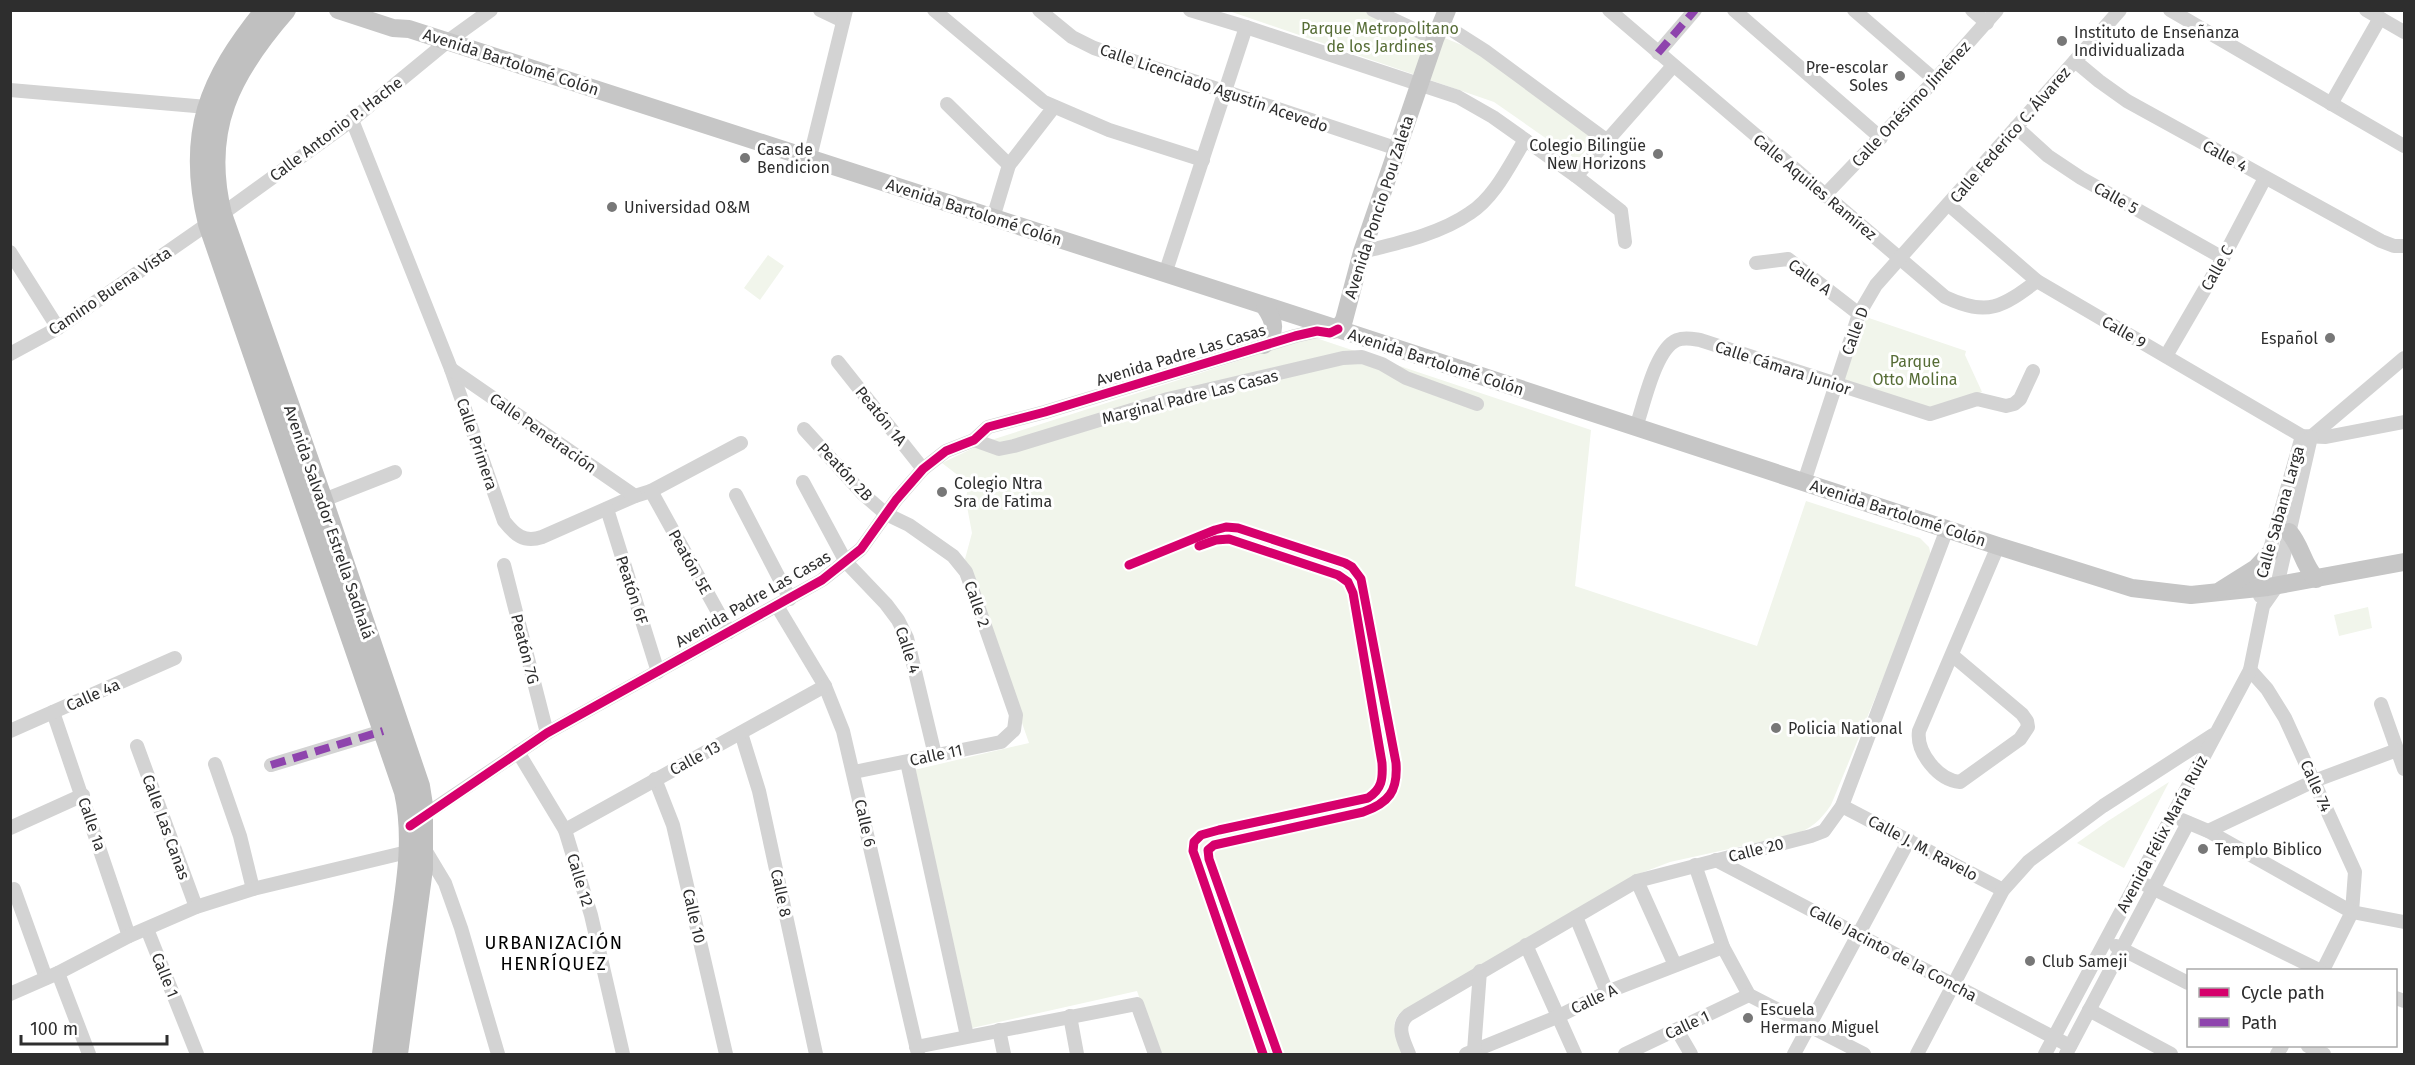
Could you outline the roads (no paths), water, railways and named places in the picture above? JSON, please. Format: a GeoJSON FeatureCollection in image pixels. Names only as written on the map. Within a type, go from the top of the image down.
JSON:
{"type":"FeatureCollection","features":[{"type":"Feature","properties":{"kind":"highway","name":"Avenida Salvador Estrella Sadhalá"},"geometry":{"type":"LineString","coordinates":[[286,10],[262,18],[226,65],[207,107],[199,152],[200,179],[314,503],[420,786],[416,851],[382,1054]]}},
{"type":"Feature","properties":{"kind":"highway"},"geometry":{"type":"LineString","coordinates":[[262,18],[283,17],[297,10]]}},
{"type":"Feature","properties":{"kind":"highway","name":"Avenida Salvador Estrella Sadhalá"},"geometry":{"type":"LineString","coordinates":[[215,219],[218,198],[215,154],[223,112],[262,18]]}},
{"type":"Feature","properties":{"kind":"highway","name":"Avenida Salvador Estrella Sadhalá"},"geometry":{"type":"LineString","coordinates":[[314,503],[383,731],[404,792],[417,821]]}},
{"type":"Feature","properties":{"kind":"highway","name":"Avenida Salvador Estrella Sadhalá"},"geometry":{"type":"LineString","coordinates":[[398,1054],[422,878],[416,851]]}},
{"type":"Feature","properties":{"kind":"main road","name":"Avenida Bartolomé Colón"},"geometry":{"type":"LineString","coordinates":[[338,10],[393,28],[409,29],[448,41],[810,157],[1998,546],[2138,589],[2192,595],[2218,593],[2268,587],[2404,562]]}},
{"type":"Feature","properties":{"kind":"main road","name":"Avenida Bartolomé Colón"},"geometry":{"type":"LineString","coordinates":[[378,10],[397,16],[409,29]]}},
{"type":"Feature","properties":{"kind":"main road","name":"Avenida Poncio Pou Zaleta"},"geometry":{"type":"LineString","coordinates":[[1338,329],[1344,320],[1362,252],[1441,24]]}},
{"type":"Feature","properties":{"kind":"main road"},"geometry":{"type":"LineString","coordinates":[[1264,345],[1274,332],[1274,324],[1265,307]]}},
{"type":"Feature","properties":{"kind":"main road"},"geometry":{"type":"LineString","coordinates":[[2289,532],[2295,539],[2306,568],[2316,579]]}},
{"type":"Feature","properties":{"kind":"main road"},"geometry":{"type":"LineString","coordinates":[[2218,593],[2260,564],[2269,554]]}},
{"type":"Feature","properties":{"kind":"street","name":"Calle Antonio P. Hache"},"geometry":{"type":"LineString","coordinates":[[215,219],[352,120],[448,41],[491,10]]}},
{"type":"Feature","properties":{"kind":"street"},"geometry":{"type":"LineString","coordinates":[[810,157],[845,16],[820,10]]}},
{"type":"Feature","properties":{"kind":"street"},"geometry":{"type":"LineString","coordinates":[[934,10],[1027,89],[1054,107],[1109,130],[1203,160]]}},
{"type":"Feature","properties":{"kind":"street","name":"Calle Licenciado Agustín Acevedo"},"geometry":{"type":"LineString","coordinates":[[1039,10],[1061,29],[1089,45],[1398,149]]}},
{"type":"Feature","properties":{"kind":"street"},"geometry":{"type":"LineString","coordinates":[[1190,10],[1458,97],[1494,117],[1576,176],[1621,212],[1625,242]]}},
{"type":"Feature","properties":{"kind":"street"},"geometry":{"type":"LineString","coordinates":[[1373,10],[1441,24],[1485,51],[1606,140]]}},
{"type":"Feature","properties":{"kind":"street","name":"Calle Aquiles Ramírez"},"geometry":{"type":"LineString","coordinates":[[1609,10],[1945,297],[1976,309],[2008,302],[2037,281]]}},
{"type":"Feature","properties":{"kind":"street"},"geometry":{"type":"LineString","coordinates":[[1658,53],[1695,10]]}},
{"type":"Feature","properties":{"kind":"street"},"geometry":{"type":"LineString","coordinates":[[1734,10],[1881,138]]}},
{"type":"Feature","properties":{"kind":"street"},"geometry":{"type":"LineString","coordinates":[[1854,10],[1935,80]]}},
{"type":"Feature","properties":{"kind":"street"},"geometry":{"type":"LineString","coordinates":[[1972,10],[1987,23]]}},
{"type":"Feature","properties":{"kind":"street","name":"Calle Onésimo Jiménez"},"geometry":{"type":"LineString","coordinates":[[1824,196],[1881,138],[1998,10]]}},
{"type":"Feature","properties":{"kind":"street","name":"Calle Federico C. Álvarez"},"geometry":{"type":"LineString","coordinates":[[1898,257],[1949,205],[2120,10]]}},
{"type":"Feature","properties":{"kind":"street"},"geometry":{"type":"LineString","coordinates":[[2170,10],[2404,146]]}},
{"type":"Feature","properties":{"kind":"street"},"geometry":{"type":"LineString","coordinates":[[2366,10],[2387,17],[2404,32]]}},
{"type":"Feature","properties":{"kind":"street"},"geometry":{"type":"LineString","coordinates":[[2331,104],[2387,17]]}},
{"type":"Feature","properties":{"kind":"street"},"geometry":{"type":"LineString","coordinates":[[1165,274],[1246,27]]}},
{"type":"Feature","properties":{"kind":"street","name":"Calle 4"},"geometry":{"type":"LineString","coordinates":[[2075,61],[2090,75],[2127,101],[2381,241],[2394,246],[2404,246]]}},
{"type":"Feature","properties":{"kind":"street"},"geometry":{"type":"LineString","coordinates":[[1576,176],[1673,66]]}},
{"type":"Feature","properties":{"kind":"street"},"geometry":{"type":"LineString","coordinates":[[10,90],[207,107]]}},
{"type":"Feature","properties":{"kind":"street"},"geometry":{"type":"LineString","coordinates":[[947,104],[1009,165]]}},
{"type":"Feature","properties":{"kind":"street"},"geometry":{"type":"LineString","coordinates":[[993,218],[1009,165],[1054,107]]}},
{"type":"Feature","properties":{"kind":"street","name":"Calle Primera"},"geometry":{"type":"LineString","coordinates":[[352,120],[451,369],[504,521],[512,531],[521,538],[532,540],[651,491],[741,443]]}},
{"type":"Feature","properties":{"kind":"street","name":"Calle 5"},"geometry":{"type":"LineString","coordinates":[[2016,127],[2048,156],[2081,178],[2223,258]]}},
{"type":"Feature","properties":{"kind":"street"},"geometry":{"type":"LineString","coordinates":[[1362,252],[1441,228],[1472,213],[1503,176],[1525,140]]}},
{"type":"Feature","properties":{"kind":"street","name":"Calle C"},"geometry":{"type":"LineString","coordinates":[[2166,356],[2223,258],[2265,178]]}},
{"type":"Feature","properties":{"kind":"street","name":"Calle 9"},"geometry":{"type":"LineString","coordinates":[[1949,205],[2037,281],[2308,436]]}},
{"type":"Feature","properties":{"kind":"street","name":"Camino Buena Vista"},"geometry":{"type":"LineString","coordinates":[[10,354],[58,328],[215,219]]}},
{"type":"Feature","properties":{"kind":"street"},"geometry":{"type":"LineString","coordinates":[[10,252],[58,328]]}},
{"type":"Feature","properties":{"kind":"street","name":"Calle D"},"geometry":{"type":"LineString","coordinates":[[1804,482],[1859,314],[1875,285],[1898,257]]}},
{"type":"Feature","properties":{"kind":"street","name":"Calle A"},"geometry":{"type":"LineString","coordinates":[[1756,263],[1788,259],[1859,314]]}},
{"type":"Feature","properties":{"kind":"street","name":"Avenida Padre Las Casas"},"geometry":{"type":"LineString","coordinates":[[417,821],[547,733],[822,580],[861,549],[923,469],[946,451],[974,440],[988,427],[1046,412],[1306,333],[1317,331],[1330,333],[1338,329]]}},
{"type":"Feature","properties":{"kind":"street","name":"Calle Cámara Junior"},"geometry":{"type":"LineString","coordinates":[[1636,427],[1659,359],[1666,348],[1678,339],[1700,340],[1930,414],[1977,399],[2006,406],[2014,404],[2020,399],[2033,371]]}},
{"type":"Feature","properties":{"kind":"street"},"geometry":{"type":"LineString","coordinates":[[1383,345],[1387,367]]}},
{"type":"Feature","properties":{"kind":"street","name":"Marginal Padre Las Casas"},"geometry":{"type":"LineString","coordinates":[[974,440],[989,447],[1007,448],[1187,395],[1343,358],[1362,357],[1406,378],[1477,405]]}},
{"type":"Feature","properties":{"kind":"street","name":"Calle Sabana Larga"},"geometry":{"type":"LineString","coordinates":[[2268,587],[2269,554],[2308,436],[2404,358]]}},
{"type":"Feature","properties":{"kind":"street","name":"Peatón 1A"},"geometry":{"type":"LineString","coordinates":[[838,363],[923,469]]}},
{"type":"Feature","properties":{"kind":"street","name":"Calle Penetración"},"geometry":{"type":"LineString","coordinates":[[451,369],[635,496]]}},
{"type":"Feature","properties":{"kind":"street"},"geometry":{"type":"LineString","coordinates":[[1180,370],[1187,395]]}},
{"type":"Feature","properties":{"kind":"street"},"geometry":{"type":"LineString","coordinates":[[2308,436],[2326,437],[2404,422]]}},
{"type":"Feature","properties":{"kind":"street","name":"Peatón 2B"},"geometry":{"type":"LineString","coordinates":[[804,429],[847,479],[886,514]]}},
{"type":"Feature","properties":{"kind":"street","name":"Calle Sabana Larga"},"geometry":{"type":"LineString","coordinates":[[2268,587],[2289,532],[2308,436]]}},
{"type":"Feature","properties":{"kind":"street"},"geometry":{"type":"LineString","coordinates":[[314,503],[395,472]]}},
{"type":"Feature","properties":{"kind":"street","name":"Calle 4"},"geometry":{"type":"LineString","coordinates":[[804,482],[846,562],[886,604],[898,620],[907,638],[935,755]]}},
{"type":"Feature","properties":{"kind":"street","name":"Peatón 5E"},"geometry":{"type":"LineString","coordinates":[[651,491],[729,632]]}},
{"type":"Feature","properties":{"kind":"street"},"geometry":{"type":"LineString","coordinates":[[736,495],[790,598]]}},
{"type":"Feature","properties":{"kind":"street","name":"Peatón 6F"},"geometry":{"type":"LineString","coordinates":[[607,509],[658,672]]}},
{"type":"Feature","properties":{"kind":"street","name":"Calle 2"},"geometry":{"type":"LineString","coordinates":[[886,514],[909,525],[953,556],[966,572],[1016,715],[1014,730]]}},
{"type":"Feature","properties":{"kind":"street","name":"Calle 20"},"geometry":{"type":"LineString","coordinates":[[1409,1054],[1401,1030],[1402,1022],[1408,1015],[1637,881],[1824,831],[1842,806],[1947,529]]}},
{"type":"Feature","properties":{"kind":"street"},"geometry":{"type":"LineString","coordinates":[[1952,655],[2022,714],[2028,727],[2020,739],[1960,782],[1944,777],[1924,755],[1918,740],[1923,721],[1998,546]]}},
{"type":"Feature","properties":{"kind":"street","name":"Peatón 7G"},"geometry":{"type":"LineString","coordinates":[[504,565],[547,733]]}},
{"type":"Feature","properties":{"kind":"street","name":"Avenida Félix María Ruiz"},"geometry":{"type":"LineString","coordinates":[[2045,1054],[2250,670],[2268,587]]}},
{"type":"Feature","properties":{"kind":"street","name":"Calle 6"},"geometry":{"type":"LineString","coordinates":[[777,606],[825,686],[843,731],[917,1051]]}},
{"type":"Feature","properties":{"kind":"street","name":"Calle 4a"},"geometry":{"type":"LineString","coordinates":[[10,732],[175,658]]}},
{"type":"Feature","properties":{"kind":"street","name":"Calle 74"},"geometry":{"type":"LineString","coordinates":[[2250,670],[2267,689],[2285,718],[2355,872],[2352,912]]}},
{"type":"Feature","properties":{"kind":"street","name":"Calle 13"},"geometry":{"type":"LineString","coordinates":[[565,830],[825,686]]}},
{"type":"Feature","properties":{"kind":"street"},"geometry":{"type":"LineString","coordinates":[[2381,704],[2404,769]]}},
{"type":"Feature","properties":{"kind":"street","name":"Calle 1a"},"geometry":{"type":"LineString","coordinates":[[53,712],[129,936]]}},
{"type":"Feature","properties":{"kind":"street","name":"Calle 11"},"geometry":{"type":"LineString","coordinates":[[854,772],[1001,742],[1014,730]]}},
{"type":"Feature","properties":{"kind":"street"},"geometry":{"type":"LineString","coordinates":[[272,765],[383,731]]}},
{"type":"Feature","properties":{"kind":"street","name":"Calle 8"},"geometry":{"type":"LineString","coordinates":[[741,733],[759,791],[816,1054]]}},
{"type":"Feature","properties":{"kind":"street"},"geometry":{"type":"LineString","coordinates":[[1917,1054],[2003,890],[2029,861],[2103,806],[2216,734]]}},
{"type":"Feature","properties":{"kind":"street","name":"Calle Las Canas"},"geometry":{"type":"LineString","coordinates":[[137,746],[196,908]]}},
{"type":"Feature","properties":{"kind":"street"},"geometry":{"type":"LineString","coordinates":[[2208,831],[2314,781],[2397,750]]}},
{"type":"Feature","properties":{"kind":"street","name":"Calle 12"},"geometry":{"type":"LineString","coordinates":[[518,752],[565,830],[591,915],[623,1054]]}},
{"type":"Feature","properties":{"kind":"street"},"geometry":{"type":"LineString","coordinates":[[907,762],[967,1036]]}},
{"type":"Feature","properties":{"kind":"street"},"geometry":{"type":"LineString","coordinates":[[215,764],[240,836],[252,889]]}},
{"type":"Feature","properties":{"kind":"street","name":"Calle 10"},"geometry":{"type":"LineString","coordinates":[[655,779],[673,825],[726,1054]]}},
{"type":"Feature","properties":{"kind":"street"},"geometry":{"type":"LineString","coordinates":[[10,828],[82,795]]}},
{"type":"Feature","properties":{"kind":"street","name":"Calle J. M. Ravelo"},"geometry":{"type":"LineString","coordinates":[[1842,806],[2003,890]]}},
{"type":"Feature","properties":{"kind":"street"},"geometry":{"type":"LineString","coordinates":[[2172,815],[2208,831],[2352,912],[2404,922]]}},
{"type":"Feature","properties":{"kind":"street"},"geometry":{"type":"LineString","coordinates":[[2068,1050],[2188,824]]}},
{"type":"Feature","properties":{"kind":"street"},"geometry":{"type":"LineString","coordinates":[[1794,1054],[1859,936],[1908,840]]}},
{"type":"Feature","properties":{"kind":"street"},"geometry":{"type":"LineString","coordinates":[[10,994],[129,936],[196,908],[252,889],[416,851],[445,883],[461,928],[498,1054]]}},
{"type":"Feature","properties":{"kind":"street","name":"Calle Jacinto de la Concha"},"geometry":{"type":"LineString","coordinates":[[1716,860],[2054,1038],[2068,1050]]}},
{"type":"Feature","properties":{"kind":"street"},"geometry":{"type":"LineString","coordinates":[[1695,865],[1723,947],[1749,995],[1864,1054]]}},
{"type":"Feature","properties":{"kind":"street"},"geometry":{"type":"LineString","coordinates":[[2137,880],[2319,969]]}},
{"type":"Feature","properties":{"kind":"street"},"geometry":{"type":"LineString","coordinates":[[1637,881],[1675,965]]}},
{"type":"Feature","properties":{"kind":"street"},"geometry":{"type":"LineString","coordinates":[[14,889],[89,1054]]}},
{"type":"Feature","properties":{"kind":"street"},"geometry":{"type":"LineString","coordinates":[[2322,969],[2352,912]]}},
{"type":"Feature","properties":{"kind":"street"},"geometry":{"type":"LineString","coordinates":[[1576,917],[1607,992]]}},
{"type":"Feature","properties":{"kind":"street","name":"Calle 1"},"geometry":{"type":"LineString","coordinates":[[147,929],[197,1054]]}},
{"type":"Feature","properties":{"kind":"street"},"geometry":{"type":"LineString","coordinates":[[2105,941],[2187,983]]}},
{"type":"Feature","properties":{"kind":"street"},"geometry":{"type":"LineString","coordinates":[[1526,945],[1575,1054]]}},
{"type":"Feature","properties":{"kind":"street","name":"Calle A"},"geometry":{"type":"LineString","coordinates":[[1472,1053],[1557,1017],[1607,992],[1723,947]]}},
{"type":"Feature","properties":{"kind":"street"},"geometry":{"type":"LineString","coordinates":[[1472,1053],[1480,971]]}},
{"type":"Feature","properties":{"kind":"street","name":"Calle 1"},"geometry":{"type":"LineString","coordinates":[[1625,1054],[1749,995]]}},
{"type":"Feature","properties":{"kind":"street"},"geometry":{"type":"LineString","coordinates":[[917,1051],[967,1036],[1137,1004],[1155,1054]]}},
{"type":"Feature","properties":{"kind":"street"},"geometry":{"type":"LineString","coordinates":[[2089,1010],[2171,1054]]}},
{"type":"Feature","properties":{"kind":"street"},"geometry":{"type":"LineString","coordinates":[[1070,1016],[1077,1054]]}},
{"type":"Feature","properties":{"kind":"street"},"geometry":{"type":"LineString","coordinates":[[1677,1029],[1691,1054]]}},
{"type":"Feature","properties":{"kind":"street"},"geometry":{"type":"LineString","coordinates":[[999,1030],[1004,1054]]}},
{"type":"Feature","properties":{"kind":"street"},"geometry":{"type":"LineString","coordinates":[[2310,1047],[2324,1054]]}},
{"type":"Feature","properties":{"kind":"place","name":"Instituto de Enseñanza Individualizada"},"geometry":{"type":"Point","coordinates":[2062,41]}},
{"type":"Feature","properties":{"kind":"place","name":"Pre-escolar Soles"},"geometry":{"type":"Point","coordinates":[1900,76]}},
{"type":"Feature","properties":{"kind":"place","name":"Colegio Bilingüe New Horizons"},"geometry":{"type":"Point","coordinates":[1658,154]}},
{"type":"Feature","properties":{"kind":"place","name":"Casa de Bendicion"},"geometry":{"type":"Point","coordinates":[745,158]}},
{"type":"Feature","properties":{"kind":"place","name":"Universidad O&M"},"geometry":{"type":"Point","coordinates":[612,207]}},
{"type":"Feature","properties":{"kind":"place","name":"Español"},"geometry":{"type":"Point","coordinates":[2330,338]}},
{"type":"Feature","properties":{"kind":"place","name":"Colegio Ntra Sra de Fatima"},"geometry":{"type":"Point","coordinates":[942,492]}},
{"type":"Feature","properties":{"kind":"place","name":"Policia National"},"geometry":{"type":"Point","coordinates":[1776,728]}},
{"type":"Feature","properties":{"kind":"place","name":"Templo Biblico"},"geometry":{"type":"Point","coordinates":[2203,849]}},
{"type":"Feature","properties":{"kind":"place","name":"Club Sameji"},"geometry":{"type":"Point","coordinates":[2030,961]}},
{"type":"Feature","properties":{"kind":"place","name":"Escuela Hermano Miguel"},"geometry":{"type":"Point","coordinates":[1748,1018]}},
{"type":"Feature","properties":{"kind":"district","name":"URBANIZACIÓN HENRÍQUEZ"},"geometry":{"type":"Point","coordinates":[554,953]}},
{"type":"Feature","properties":{"kind":"park label","name":"Parque Metropolitano de los Jardines"},"geometry":{"type":"Point","coordinates":[1380,37]}},
{"type":"Feature","properties":{"kind":"park label","name":"Parque Otto Molina"},"geometry":{"type":"Point","coordinates":[1915,370]}}]}
